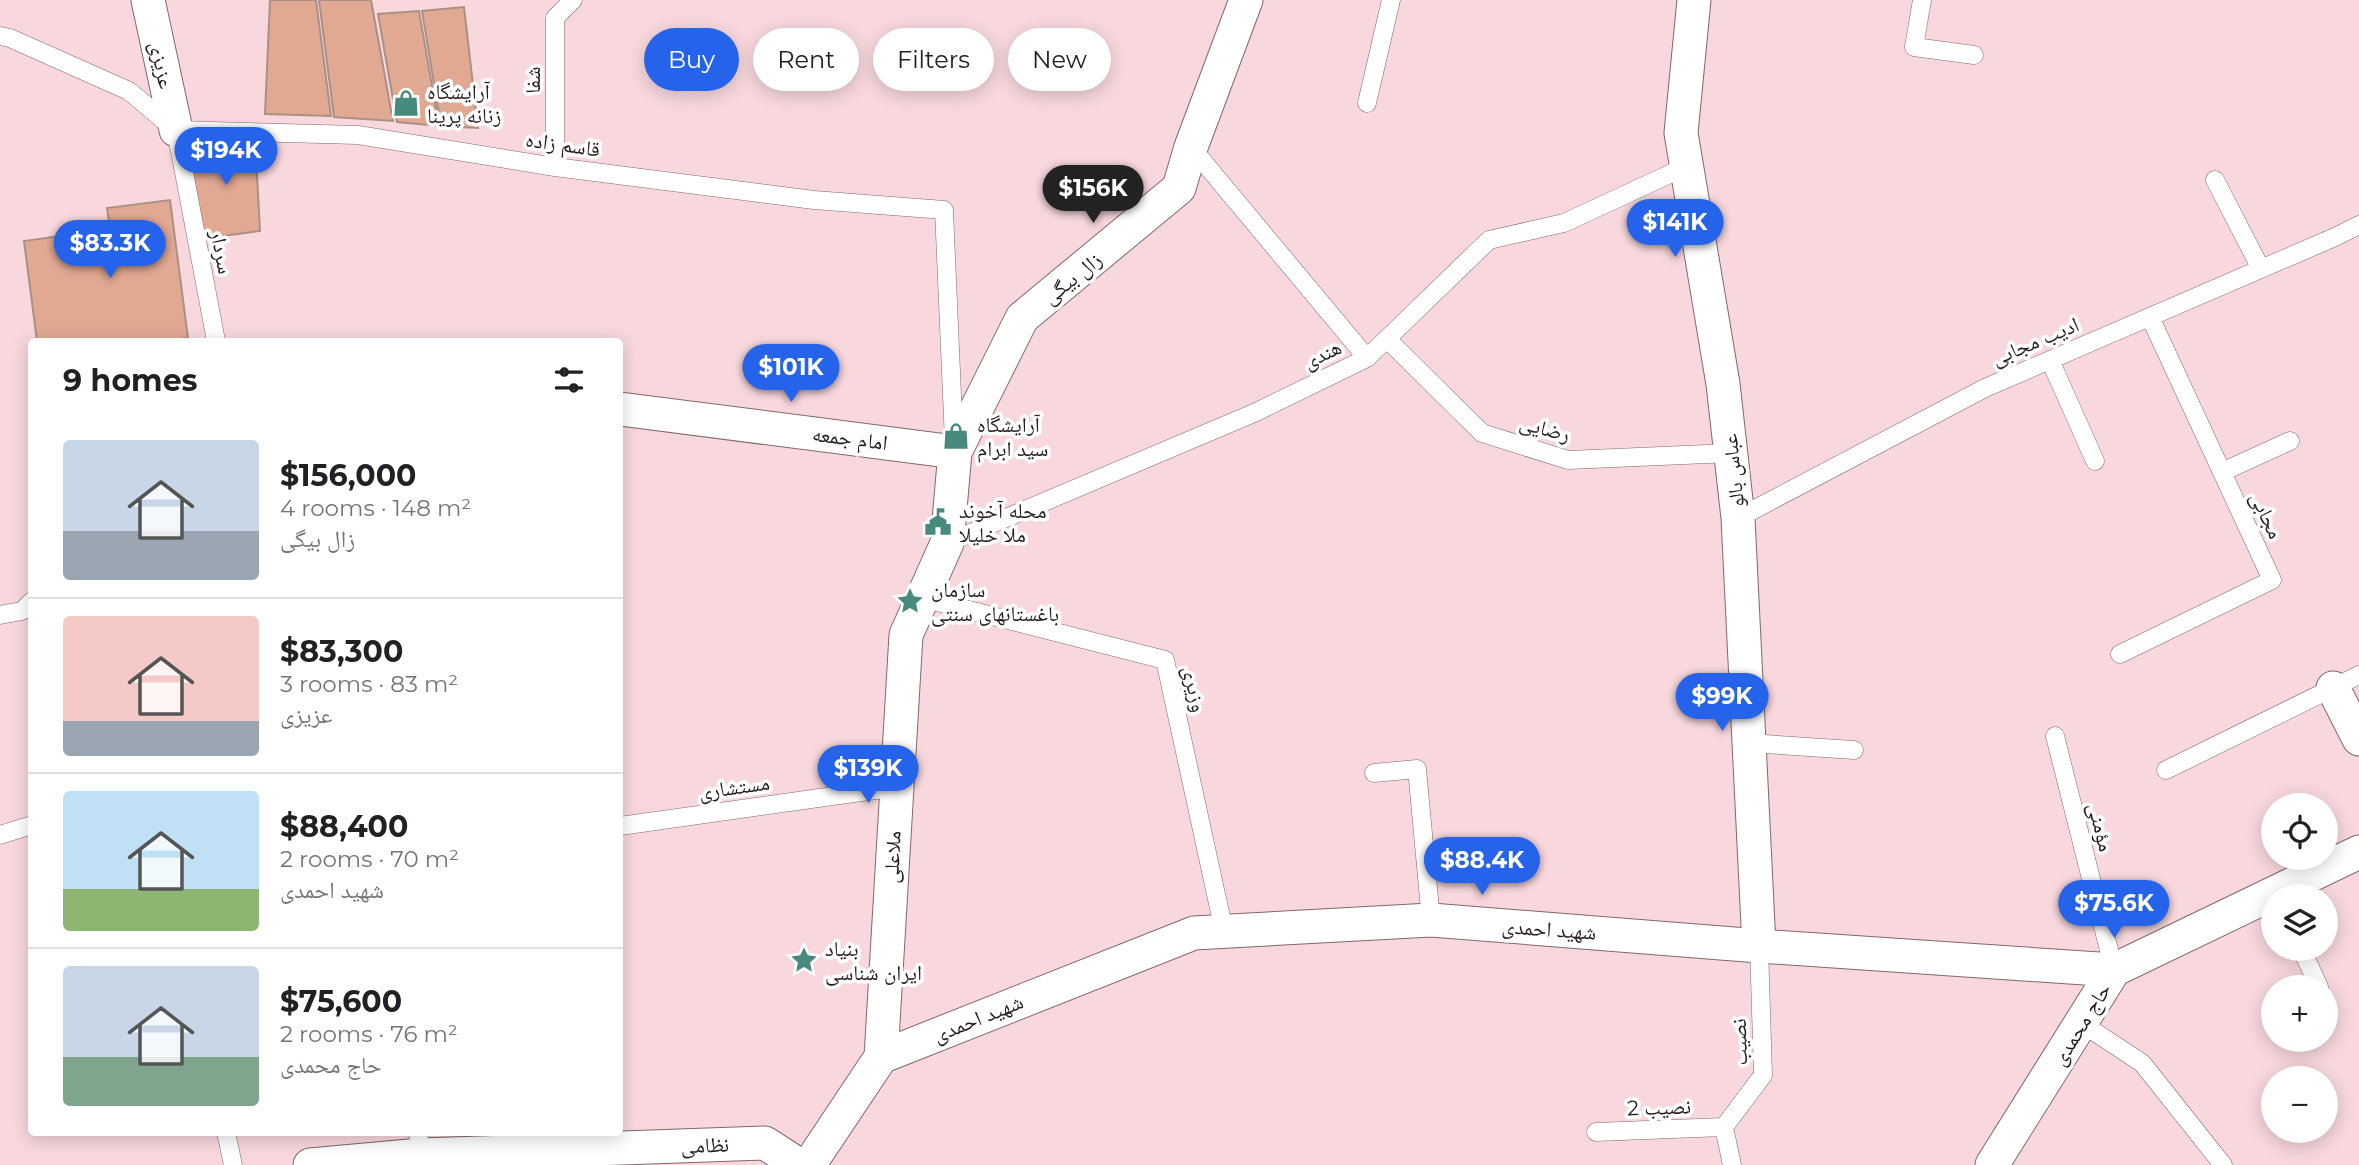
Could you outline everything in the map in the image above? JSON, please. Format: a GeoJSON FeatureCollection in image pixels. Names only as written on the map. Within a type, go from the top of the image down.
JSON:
{"type":"FeatureCollection","features":[{"type":"Feature","properties":{"kind":"street","name":"عزیزی"},"geometry":{"type":"LineString","coordinates":[[148,0],[176,130]]}},
{"type":"Feature","properties":{"kind":"street","name":"زال بیگی"},"geometry":{"type":"LineString","coordinates":[[955,452],[1022,318],[1179,188],[1191,147],[1247,0]]}},
{"type":"Feature","properties":{"kind":"street","name":"عباس بالو"},"geometry":{"type":"LineString","coordinates":[[1693,0],[1681,133],[1723,384],[1738,518],[1759,946]]}},
{"type":"Feature","properties":{"kind":"street","name":"امام جمعه"},"geometry":{"type":"LineString","coordinates":[[623,409],[955,452]]}},
{"type":"Feature","properties":{"kind":"street","name":"ملاعلی"},"geometry":{"type":"LineString","coordinates":[[881,1057],[906,635],[947,543],[955,452]]}},
{"type":"Feature","properties":{"kind":"street"},"geometry":{"type":"LineString","coordinates":[[2346,682],[2359,739]]}},
{"type":"Feature","properties":{"kind":"street","name":"حاج محمدی"},"geometry":{"type":"LineString","coordinates":[[2297,884],[2359,852]]}},
{"type":"Feature","properties":{"kind":"street","name":"حاج محمدی"},"geometry":{"type":"LineString","coordinates":[[1992,1165],[2114,970],[2261,901]]}},
{"type":"Feature","properties":{"kind":"street","name":"شهید احمدی"},"geometry":{"type":"LineString","coordinates":[[881,1057],[1194,933],[1431,920],[2114,970]]}},
{"type":"Feature","properties":{"kind":"street"},"geometry":{"type":"LineString","coordinates":[[809,1165],[881,1057]]}},
{"type":"Feature","properties":{"kind":"street","name":"نظامی"},"geometry":{"type":"LineString","coordinates":[[310,1165],[420,1151],[765,1143],[799,1165]]}},
{"type":"Feature","properties":{"kind":"lane","name":"شفا"},"geometry":{"type":"LineString","coordinates":[[555,167],[555,18],[573,0]]}},
{"type":"Feature","properties":{"kind":"lane"},"geometry":{"type":"LineString","coordinates":[[1367,103],[1391,0]]}},
{"type":"Feature","properties":{"kind":"lane"},"geometry":{"type":"LineString","coordinates":[[1922,0],[1914,47],[1974,55]]}},
{"type":"Feature","properties":{"kind":"lane"},"geometry":{"type":"LineString","coordinates":[[0,36],[129,91],[176,130]]}},
{"type":"Feature","properties":{"kind":"lane","name":"قاسم زاده"},"geometry":{"type":"LineString","coordinates":[[176,130],[358,135],[555,167],[814,200],[944,210],[955,452]]}},
{"type":"Feature","properties":{"kind":"lane","name":"سردار"},"geometry":{"type":"LineString","coordinates":[[176,130],[215,338]]}},
{"type":"Feature","properties":{"kind":"lane"},"geometry":{"type":"LineString","coordinates":[[1191,147],[1367,358]]}},
{"type":"Feature","properties":{"kind":"lane","name":"هندی"},"geometry":{"type":"LineString","coordinates":[[947,543],[1254,413],[1367,358],[1489,240],[1564,223],[1687,166]]}},
{"type":"Feature","properties":{"kind":"lane"},"geometry":{"type":"LineString","coordinates":[[2215,180],[2261,269]]}},
{"type":"Feature","properties":{"kind":"lane","name":"ادیب مجابی"},"geometry":{"type":"LineString","coordinates":[[1738,518],[1985,388],[2359,225]]}},
{"type":"Feature","properties":{"kind":"lane","name":"مجابی"},"geometry":{"type":"LineString","coordinates":[[2120,654],[2272,580],[2150,317]]}},
{"type":"Feature","properties":{"kind":"lane","name":"رضایی"},"geometry":{"type":"LineString","coordinates":[[1387,339],[1482,433],[1568,460],[1731,453]]}},
{"type":"Feature","properties":{"kind":"lane"},"geometry":{"type":"LineString","coordinates":[[2050,360],[2095,461]]}},
{"type":"Feature","properties":{"kind":"lane"},"geometry":{"type":"LineString","coordinates":[[2222,472],[2290,440]]}},
{"type":"Feature","properties":{"kind":"lane","name":"وزیری"},"geometry":{"type":"LineString","coordinates":[[922,598],[1165,660],[1224,931]]}},
{"type":"Feature","properties":{"kind":"lane"},"geometry":{"type":"LineString","coordinates":[[0,615],[22,611],[28,605]]}},
{"type":"Feature","properties":{"kind":"lane"},"geometry":{"type":"LineString","coordinates":[[2166,770],[2346,682]]}},
{"type":"Feature","properties":{"kind":"lane","name":"مؤمنی"},"geometry":{"type":"LineString","coordinates":[[2055,736],[2114,970]]}},
{"type":"Feature","properties":{"kind":"lane"},"geometry":{"type":"LineString","coordinates":[[1749,743],[1854,750]]}},
{"type":"Feature","properties":{"kind":"lane"},"geometry":{"type":"LineString","coordinates":[[1374,773],[1417,769],[1431,920]]}},
{"type":"Feature","properties":{"kind":"lane","name":"مستشاری"},"geometry":{"type":"LineString","coordinates":[[623,826],[897,787]]}},
{"type":"Feature","properties":{"kind":"lane"},"geometry":{"type":"LineString","coordinates":[[0,835],[28,826]]}},
{"type":"Feature","properties":{"kind":"lane","name":"نصیب"},"geometry":{"type":"LineString","coordinates":[[1724,1127],[1763,1075],[1759,946]]}},
{"type":"Feature","properties":{"kind":"lane"},"geometry":{"type":"LineString","coordinates":[[2081,1023],[2142,1063],[2223,1165]]}},
{"type":"Feature","properties":{"kind":"lane"},"geometry":{"type":"LineString","coordinates":[[1724,1127],[1732,1165]]}},
{"type":"Feature","properties":{"kind":"lane","name":"نصیب 2"},"geometry":{"type":"LineString","coordinates":[[1596,1132],[1724,1127]]}},
{"type":"Feature","properties":{"kind":"lane"},"geometry":{"type":"LineString","coordinates":[[227,1136],[233,1165]]}},
{"type":"Feature","properties":{"kind":"building"},"geometry":{"type":"Polygon","coordinates":[[[270,0],[316,0],[331,116],[265,114],[270,0]]]}},
{"type":"Feature","properties":{"kind":"building"},"geometry":{"type":"Polygon","coordinates":[[[319,0],[371,0],[393,121],[334,117],[319,0]]]}},
{"type":"Feature","properties":{"kind":"building"},"geometry":{"type":"Polygon","coordinates":[[[464,7],[478,128],[441,126],[422,11],[464,7]]]}},
{"type":"Feature","properties":{"kind":"building"},"geometry":{"type":"Polygon","coordinates":[[[419,11],[439,126],[397,122],[378,14],[419,11]]]}},
{"type":"Feature","properties":{"kind":"building"},"geometry":{"type":"Polygon","coordinates":[[[255,138],[260,231],[200,239],[189,142],[255,138]]]}},
{"type":"Feature","properties":{"kind":"building"},"geometry":{"type":"Polygon","coordinates":[[[170,200],[188,338],[37,338],[24,241],[110,229],[107,208],[170,200]]]}},
{"type":"Feature","properties":{"kind":"place","name":"آرایشگاه زنانه پرینا"},"geometry":{"type":"Point","coordinates":[406,103]}},
{"type":"Feature","properties":{"kind":"place","name":"آرایشگاه سید ابرام"},"geometry":{"type":"Point","coordinates":[956,436]}},
{"type":"Feature","properties":{"kind":"place","name":"محله آخوند ملا خلیلا"},"geometry":{"type":"Point","coordinates":[938,522]}},
{"type":"Feature","properties":{"kind":"place","name":"سازمان باغستانهای سنتی"},"geometry":{"type":"Point","coordinates":[910,601]}},
{"type":"Feature","properties":{"kind":"place","name":"بنیاد ایران شناسی"},"geometry":{"type":"Point","coordinates":[804,960]}}]}
